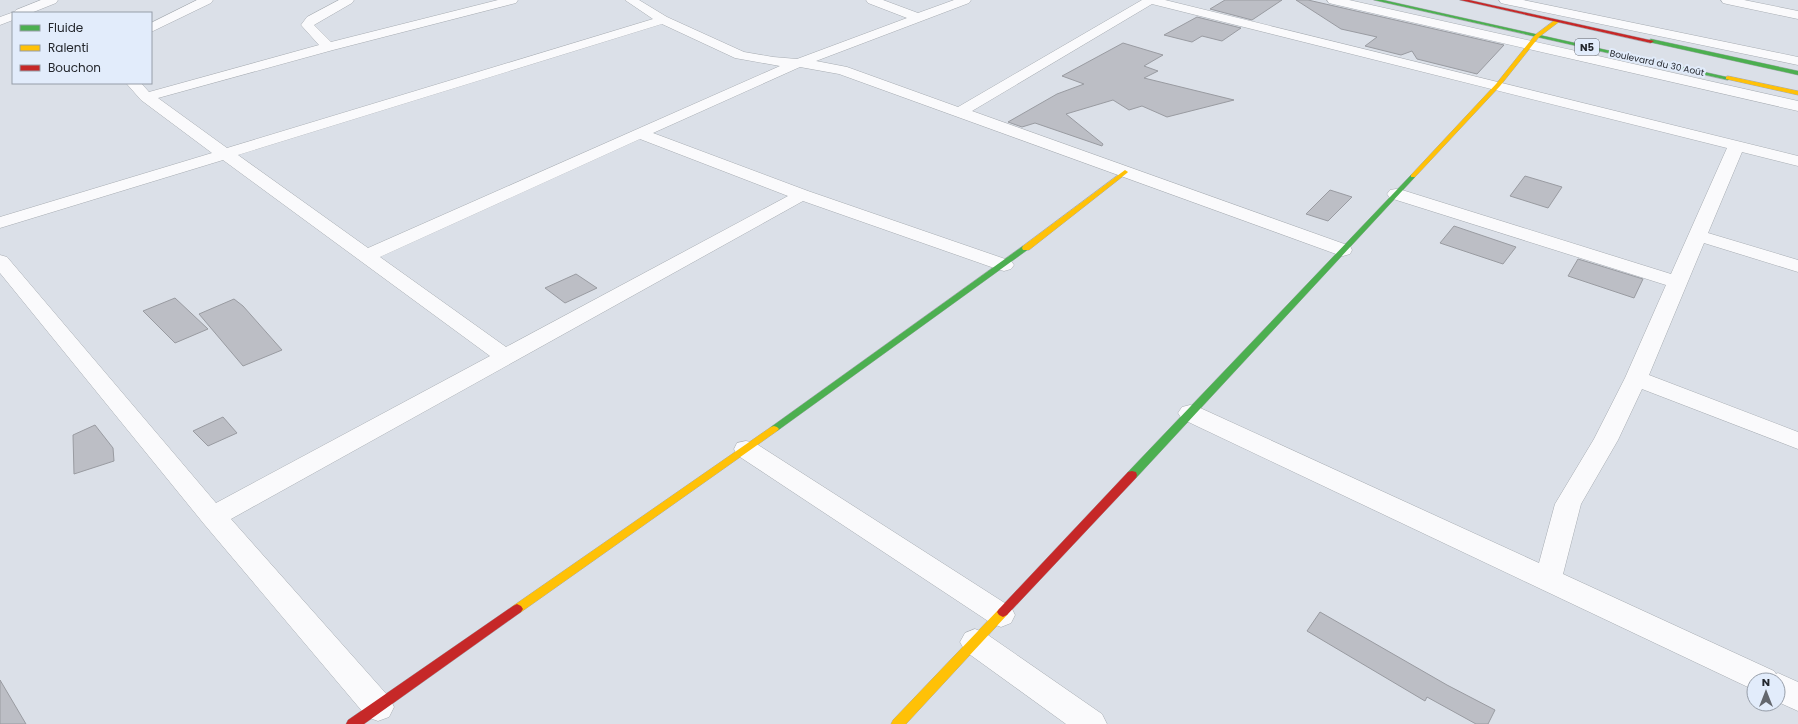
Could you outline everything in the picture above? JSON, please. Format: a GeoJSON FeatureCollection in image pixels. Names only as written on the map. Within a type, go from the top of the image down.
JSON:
{"type":"FeatureCollection","features":[{"type":"Feature","properties":{"kind":"main road","name":"Boulevard du 30 Août"},"geometry":{"type":"LineString","coordinates":[[1376,0],[1533,40],[1798,93]]}},
{"type":"Feature","properties":{"kind":"main road","name":"Boulevard du 30 Août"},"geometry":{"type":"LineString","coordinates":[[1462,0],[1798,73]]}},
{"type":"Feature","properties":{"kind":"main road"},"geometry":{"type":"LineString","coordinates":[[898,724],[1498,85],[1533,40],[1557,21]]}},
{"type":"Feature","properties":{"kind":"main road"},"geometry":{"type":"LineString","coordinates":[[353,724],[746,449],[1004,265],[1125,172]]}},
{"type":"Feature","properties":{"kind":"street"},"geometry":{"type":"LineString","coordinates":[[22,12],[52,0]]}},
{"type":"Feature","properties":{"kind":"street"},"geometry":{"type":"LineString","coordinates":[[152,28],[207,0]]}},
{"type":"Feature","properties":{"kind":"street"},"geometry":{"type":"LineString","coordinates":[[328,47],[307,25],[310,20],[348,0]]}},
{"type":"Feature","properties":{"kind":"street"},"geometry":{"type":"LineString","coordinates":[[146,97],[328,47],[512,0]]}},
{"type":"Feature","properties":{"kind":"street"},"geometry":{"type":"LineString","coordinates":[[631,0],[663,20],[740,55],[773,62],[798,63],[842,70],[958,113],[1343,250]]}},
{"type":"Feature","properties":{"kind":"street"},"geometry":{"type":"LineString","coordinates":[[872,0],[917,17]]}},
{"type":"Feature","properties":{"kind":"street"},"geometry":{"type":"LineString","coordinates":[[366,256],[798,63],[965,0]]}},
{"type":"Feature","properties":{"kind":"street"},"geometry":{"type":"LineString","coordinates":[[958,113],[1150,0],[1498,85],[1798,161]]}},
{"type":"Feature","properties":{"kind":"street"},"geometry":{"type":"LineString","coordinates":[[1333,0],[1533,40],[1798,106]]}},
{"type":"Feature","properties":{"kind":"street"},"geometry":{"type":"LineString","coordinates":[[1505,0],[1572,9],[1798,61]]}},
{"type":"Feature","properties":{"kind":"street"},"geometry":{"type":"LineString","coordinates":[[1727,0],[1770,4],[1798,15]]}},
{"type":"Feature","properties":{"kind":"street"},"geometry":{"type":"LineString","coordinates":[[1557,21],[1572,9]]}},
{"type":"Feature","properties":{"kind":"street"},"geometry":{"type":"LineString","coordinates":[[0,21],[12,16]]}},
{"type":"Feature","properties":{"kind":"street"},"geometry":{"type":"LineString","coordinates":[[0,223],[663,20]]}},
{"type":"Feature","properties":{"kind":"street"},"geometry":{"type":"LineString","coordinates":[[134,84],[146,97],[507,358]]}},
{"type":"Feature","properties":{"kind":"street"},"geometry":{"type":"LineString","coordinates":[[640,134],[802,195],[1004,265]]}},
{"type":"Feature","properties":{"kind":"street"},"geometry":{"type":"LineString","coordinates":[[1548,580],[1568,504],[1606,440],[1636,378],[1737,145]]}},
{"type":"Feature","properties":{"kind":"street"},"geometry":{"type":"LineString","coordinates":[[1396,194],[1677,282]]}},
{"type":"Feature","properties":{"kind":"street"},"geometry":{"type":"LineString","coordinates":[[213,517],[507,358],[802,195]]}},
{"type":"Feature","properties":{"kind":"street"},"geometry":{"type":"LineString","coordinates":[[1697,236],[1798,266]]}},
{"type":"Feature","properties":{"kind":"street"},"geometry":{"type":"LineString","coordinates":[[0,261],[213,517],[378,707]]}},
{"type":"Feature","properties":{"kind":"street"},"geometry":{"type":"LineString","coordinates":[[1636,378],[1798,441]]}},
{"type":"Feature","properties":{"kind":"street"},"geometry":{"type":"LineString","coordinates":[[1190,413],[1746,673]]}},
{"type":"Feature","properties":{"kind":"street"},"geometry":{"type":"LineString","coordinates":[[746,449],[1001,615]]}},
{"type":"Feature","properties":{"kind":"street"},"geometry":{"type":"LineString","coordinates":[[975,642],[1091,724]]}},
{"type":"Feature","properties":{"kind":"street"},"geometry":{"type":"LineString","coordinates":[[1786,691],[1798,697]]}},
{"type":"Feature","properties":{"kind":"building"},"geometry":{"type":"Polygon","coordinates":[[[1225,0],[1282,0],[1252,20],[1210,9],[1225,0]]]}},
{"type":"Feature","properties":{"kind":"building"},"geometry":{"type":"Polygon","coordinates":[[[1296,0],[1308,0],[1504,45],[1477,74],[1417,59],[1412,51],[1401,55],[1365,46],[1377,37],[1341,29],[1296,0]]]}},
{"type":"Feature","properties":{"kind":"building"},"geometry":{"type":"Polygon","coordinates":[[[1197,17],[1241,28],[1222,41],[1202,36],[1192,42],[1164,35],[1197,17]]]}},
{"type":"Feature","properties":{"kind":"building"},"geometry":{"type":"Polygon","coordinates":[[[1123,43],[1163,55],[1144,66],[1158,71],[1144,78],[1234,100],[1167,117],[1142,106],[1129,110],[1113,100],[1066,114],[1103,144],[1102,146],[1035,123],[1022,127],[1008,122],[1057,94],[1084,84],[1062,76],[1123,43]]]}},
{"type":"Feature","properties":{"kind":"building"},"geometry":{"type":"Polygon","coordinates":[[[1525,176],[1562,187],[1548,208],[1510,196],[1525,176]]]}},
{"type":"Feature","properties":{"kind":"building"},"geometry":{"type":"Polygon","coordinates":[[[1330,190],[1352,197],[1328,221],[1306,214],[1330,190]]]}},
{"type":"Feature","properties":{"kind":"building"},"geometry":{"type":"Polygon","coordinates":[[[1454,226],[1516,247],[1503,264],[1440,243],[1454,226]]]}},
{"type":"Feature","properties":{"kind":"building"},"geometry":{"type":"Polygon","coordinates":[[[1578,259],[1643,279],[1634,298],[1568,276],[1578,259]]]}},
{"type":"Feature","properties":{"kind":"building"},"geometry":{"type":"Polygon","coordinates":[[[576,274],[597,288],[565,303],[545,288],[576,274]]]}},
{"type":"Feature","properties":{"kind":"building"},"geometry":{"type":"Polygon","coordinates":[[[175,298],[208,329],[175,343],[143,311],[175,298]]]}},
{"type":"Feature","properties":{"kind":"building"},"geometry":{"type":"Polygon","coordinates":[[[234,299],[243,306],[282,350],[243,366],[199,314],[234,299]]]}},
{"type":"Feature","properties":{"kind":"building"},"geometry":{"type":"Polygon","coordinates":[[[223,417],[237,433],[208,446],[193,431],[223,417]]]}},
{"type":"Feature","properties":{"kind":"building"},"geometry":{"type":"Polygon","coordinates":[[[95,425],[113,448],[114,461],[74,474],[73,435],[95,425]]]}},
{"type":"Feature","properties":{"kind":"building"},"geometry":{"type":"Polygon","coordinates":[[[1320,612],[1447,685],[1495,710],[1488,724],[1476,724],[1427,697],[1425,701],[1307,631],[1320,612]]]}},
{"type":"Feature","properties":{"kind":"building"},"geometry":{"type":"Polygon","coordinates":[[[0,680],[26,724],[0,724],[0,680]]]}},
{"type":"Feature","properties":{"kind":"traffic: fast"},"geometry":{"type":"LineString","coordinates":[[1376,0],[1728,78]]}},
{"type":"Feature","properties":{"kind":"traffic: fast"},"geometry":{"type":"LineString","coordinates":[[1651,41],[1798,73]]}},
{"type":"Feature","properties":{"kind":"traffic: fast"},"geometry":{"type":"LineString","coordinates":[[1132,475],[1413,176]]}},
{"type":"Feature","properties":{"kind":"traffic: fast"},"geometry":{"type":"LineString","coordinates":[[774,429],[1026,248]]}},
{"type":"Feature","properties":{"kind":"traffic: slow"},"geometry":{"type":"LineString","coordinates":[[1413,176],[1498,85],[1537,36],[1557,21]]}},
{"type":"Feature","properties":{"kind":"traffic: slow"},"geometry":{"type":"LineString","coordinates":[[1728,78],[1798,93]]}},
{"type":"Feature","properties":{"kind":"traffic: slow"},"geometry":{"type":"LineString","coordinates":[[1026,248],[1125,172]]}},
{"type":"Feature","properties":{"kind":"traffic: slow"},"geometry":{"type":"LineString","coordinates":[[517,609],[774,429]]}},
{"type":"Feature","properties":{"kind":"traffic: slow"},"geometry":{"type":"LineString","coordinates":[[898,724],[1003,612]]}},
{"type":"Feature","properties":{"kind":"traffic: jam"},"geometry":{"type":"LineString","coordinates":[[1462,0],[1651,41]]}},
{"type":"Feature","properties":{"kind":"traffic: jam"},"geometry":{"type":"LineString","coordinates":[[1003,612],[1132,475]]}},
{"type":"Feature","properties":{"kind":"traffic: jam"},"geometry":{"type":"LineString","coordinates":[[353,724],[517,609]]}}]}
